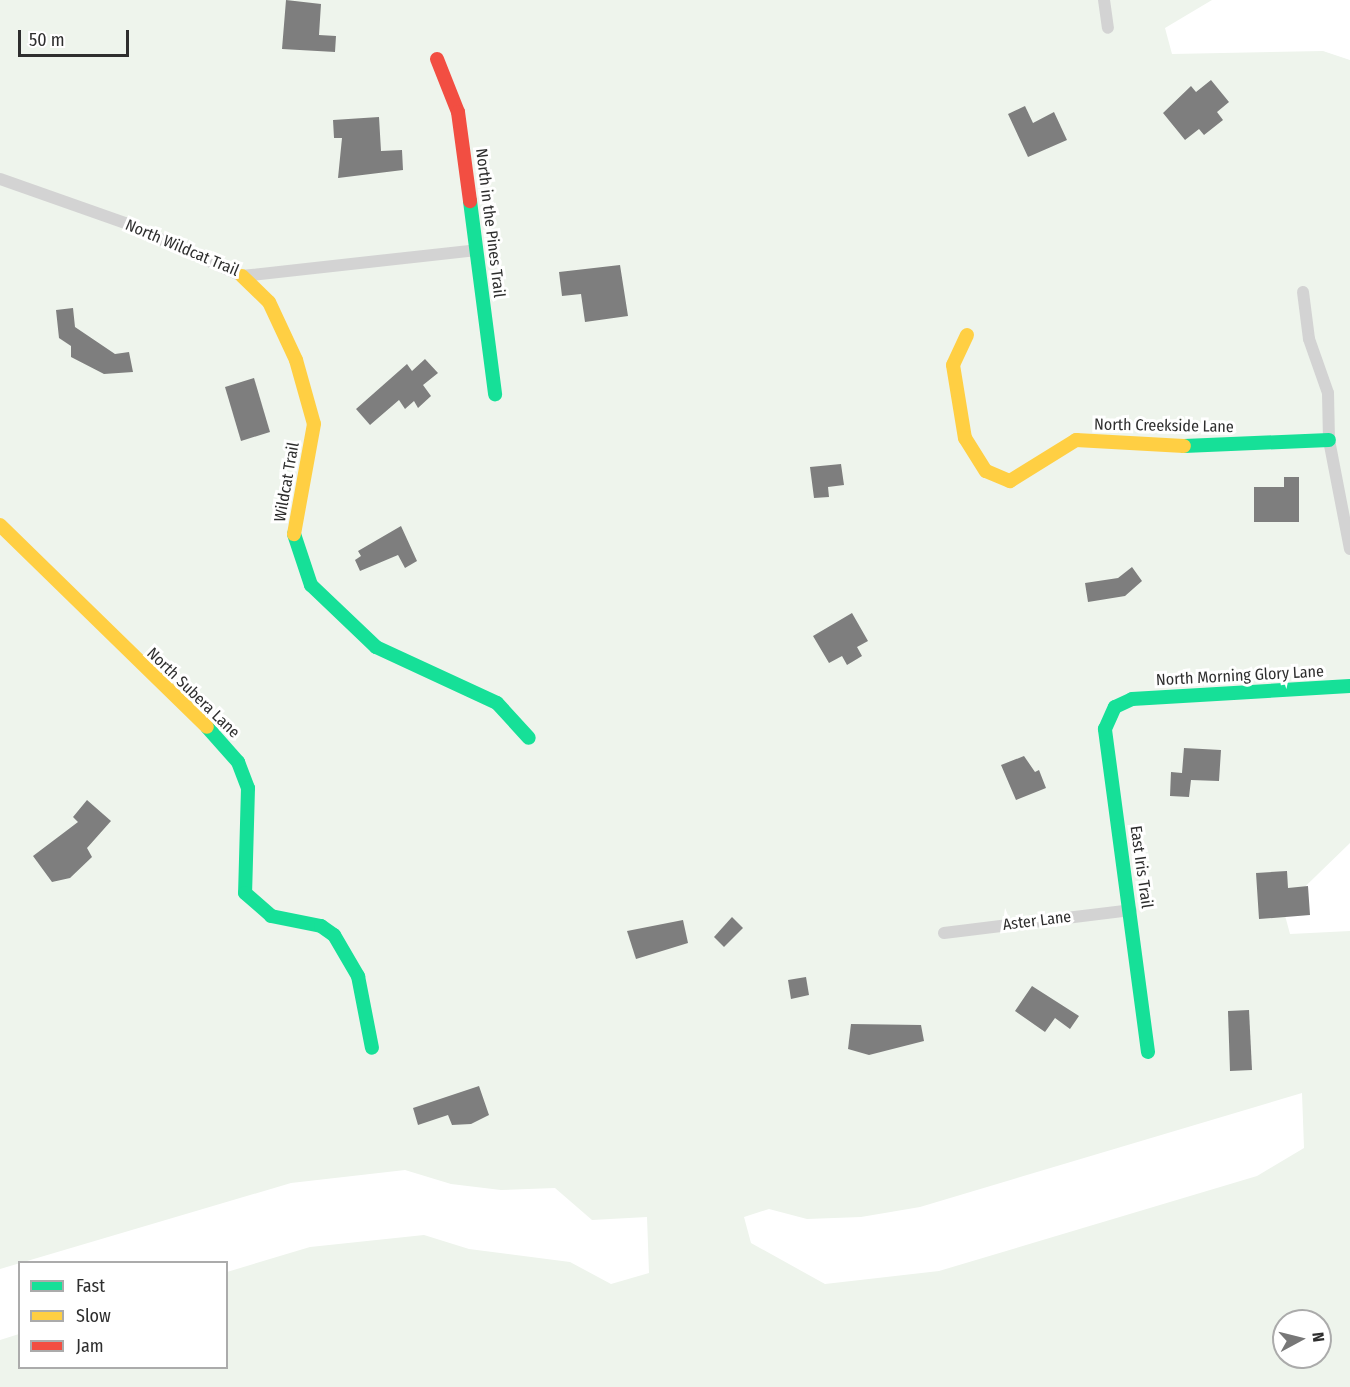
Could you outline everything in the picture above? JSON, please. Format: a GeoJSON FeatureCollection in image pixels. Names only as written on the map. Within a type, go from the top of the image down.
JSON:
{"type":"FeatureCollection","features":[{"type":"Feature","properties":{"kind":"street"},"geometry":{"type":"LineString","coordinates":[[1104,0],[1108,28]]}},
{"type":"Feature","properties":{"kind":"street","name":"North in the Pines Trail"},"geometry":{"type":"LineString","coordinates":[[437,59],[458,112],[495,394]]}},
{"type":"Feature","properties":{"kind":"street","name":"North Wildcat Trail"},"geometry":{"type":"LineString","coordinates":[[0,179],[124,223],[242,276],[477,250]]}},
{"type":"Feature","properties":{"kind":"street","name":"Wildcat Trail"},"geometry":{"type":"LineString","coordinates":[[242,276],[269,302],[296,360],[314,424],[294,528],[296,552],[311,585],[376,647],[497,703],[529,738]]}},
{"type":"Feature","properties":{"kind":"street"},"geometry":{"type":"LineString","coordinates":[[1303,292],[1309,339],[1328,393],[1329,440],[1350,549]]}},
{"type":"Feature","properties":{"kind":"street","name":"North Creekside Lane"},"geometry":{"type":"LineString","coordinates":[[967,335],[953,365],[965,438],[986,471],[1010,481],[1076,440],[1188,446],[1329,440]]}},
{"type":"Feature","properties":{"kind":"street","name":"North Subera Lane"},"geometry":{"type":"LineString","coordinates":[[0,525],[170,696],[219,737],[238,762],[248,788],[245,893],[271,916],[321,926],[334,935],[358,976],[372,1048]]}},
{"type":"Feature","properties":{"kind":"street","name":"North Morning Glory Lane"},"geometry":{"type":"LineString","coordinates":[[1132,699],[1350,686]]}},
{"type":"Feature","properties":{"kind":"street","name":"East Iris Trail"},"geometry":{"type":"LineString","coordinates":[[1132,699],[1115,707],[1105,729],[1131,910],[1148,1052]]}},
{"type":"Feature","properties":{"kind":"street","name":"Aster Lane"},"geometry":{"type":"LineString","coordinates":[[944,933],[1131,910]]}},
{"type":"Feature","properties":{"kind":"shaded area"},"geometry":{"type":"Polygon","coordinates":[[[0,0],[1212,0],[1165,28],[1172,54],[1323,51],[1350,60],[1350,843],[1283,908],[1290,934],[1350,931],[1350,1387],[0,1387],[0,1340],[18,1334],[18,1369],[228,1369],[228,1272],[310,1247],[424,1235],[469,1249],[570,1262],[611,1284],[649,1273],[647,1217],[592,1220],[555,1188],[501,1190],[451,1184],[405,1170],[291,1183],[27,1261],[18,1261],[18,1264],[0,1269],[0,0]],[[1302,1093],[920,1207],[861,1217],[807,1219],[769,1209],[744,1217],[751,1243],[825,1284],[939,1271],[1257,1176],[1304,1148],[1302,1093]]]}},
{"type":"Feature","properties":{"kind":"building"},"geometry":{"type":"Polygon","coordinates":[[[286,0],[321,4],[319,35],[336,36],[335,52],[282,49],[286,0]]]}},
{"type":"Feature","properties":{"kind":"building"},"geometry":{"type":"Polygon","coordinates":[[[1211,80],[1229,102],[1217,112],[1223,120],[1204,135],[1199,129],[1185,140],[1163,113],[1191,86],[1196,92],[1211,80]]]}},
{"type":"Feature","properties":{"kind":"building"},"geometry":{"type":"Polygon","coordinates":[[[1025,106],[1033,123],[1054,112],[1067,140],[1028,157],[1008,114],[1025,106]]]}},
{"type":"Feature","properties":{"kind":"building"},"geometry":{"type":"Polygon","coordinates":[[[379,117],[381,151],[402,150],[403,170],[338,178],[342,138],[334,138],[333,120],[379,117]]]}},
{"type":"Feature","properties":{"kind":"building"},"geometry":{"type":"Polygon","coordinates":[[[620,265],[628,316],[585,322],[581,294],[562,296],[559,272],[620,265]]]}},
{"type":"Feature","properties":{"kind":"building"},"geometry":{"type":"Polygon","coordinates":[[[73,308],[75,327],[115,354],[129,352],[133,372],[104,374],[71,357],[71,346],[59,338],[56,310],[73,308]]]}},
{"type":"Feature","properties":{"kind":"building"},"geometry":{"type":"Polygon","coordinates":[[[425,359],[438,373],[423,385],[431,396],[418,408],[414,401],[405,409],[399,400],[370,425],[356,409],[407,364],[412,371],[425,359]]]}},
{"type":"Feature","properties":{"kind":"building"},"geometry":{"type":"Polygon","coordinates":[[[254,378],[270,432],[241,441],[225,387],[254,378]]]}},
{"type":"Feature","properties":{"kind":"building"},"geometry":{"type":"Polygon","coordinates":[[[841,464],[844,485],[828,487],[829,497],[814,498],[810,467],[841,464]]]}},
{"type":"Feature","properties":{"kind":"building"},"geometry":{"type":"Polygon","coordinates":[[[1284,477],[1299,477],[1299,522],[1254,522],[1254,487],[1284,487],[1284,477]]]}},
{"type":"Feature","properties":{"kind":"building"},"geometry":{"type":"Polygon","coordinates":[[[401,526],[417,561],[405,568],[398,555],[360,571],[355,560],[361,556],[358,551],[401,526]]]}},
{"type":"Feature","properties":{"kind":"building"},"geometry":{"type":"Polygon","coordinates":[[[1132,567],[1142,581],[1125,596],[1088,602],[1085,583],[1118,578],[1132,567]]]}},
{"type":"Feature","properties":{"kind":"building"},"geometry":{"type":"Polygon","coordinates":[[[852,613],[868,641],[857,647],[862,656],[847,665],[842,656],[829,663],[813,636],[852,613]]]}},
{"type":"Feature","properties":{"kind":"building"},"geometry":{"type":"Polygon","coordinates":[[[1184,748],[1221,750],[1219,781],[1191,780],[1189,797],[1170,796],[1171,772],[1182,773],[1184,748]]]}},
{"type":"Feature","properties":{"kind":"building"},"geometry":{"type":"Polygon","coordinates":[[[1024,756],[1035,772],[1039,770],[1046,788],[1016,800],[1001,765],[1024,756]]]}},
{"type":"Feature","properties":{"kind":"building"},"geometry":{"type":"Polygon","coordinates":[[[87,800],[111,821],[87,848],[92,857],[70,878],[52,882],[33,856],[78,822],[73,817],[87,800]]]}},
{"type":"Feature","properties":{"kind":"building"},"geometry":{"type":"Polygon","coordinates":[[[1287,871],[1288,888],[1308,886],[1310,915],[1259,919],[1256,873],[1287,871]]]}},
{"type":"Feature","properties":{"kind":"building"},"geometry":{"type":"Polygon","coordinates":[[[732,917],[743,928],[724,947],[714,937],[732,917]]]}},
{"type":"Feature","properties":{"kind":"building"},"geometry":{"type":"Polygon","coordinates":[[[683,920],[688,943],[636,959],[627,931],[683,920]]]}},
{"type":"Feature","properties":{"kind":"building"},"geometry":{"type":"Polygon","coordinates":[[[806,977],[809,995],[791,999],[788,980],[806,977]]]}},
{"type":"Feature","properties":{"kind":"building"},"geometry":{"type":"Polygon","coordinates":[[[1032,986],[1079,1016],[1070,1029],[1055,1018],[1045,1032],[1015,1011],[1032,986]]]}},
{"type":"Feature","properties":{"kind":"building"},"geometry":{"type":"Polygon","coordinates":[[[1249,1010],[1252,1070],[1230,1071],[1228,1011],[1249,1010]]]}},
{"type":"Feature","properties":{"kind":"building"},"geometry":{"type":"Polygon","coordinates":[[[851,1024],[921,1025],[924,1041],[869,1055],[848,1049],[851,1024]]]}},
{"type":"Feature","properties":{"kind":"building"},"geometry":{"type":"Polygon","coordinates":[[[479,1086],[489,1115],[471,1124],[452,1125],[448,1115],[418,1125],[413,1108],[479,1086]]]}},
{"type":"Feature","properties":{"kind":"traffic: fast"},"geometry":{"type":"LineString","coordinates":[[470,201],[495,394]]}},
{"type":"Feature","properties":{"kind":"traffic: fast"},"geometry":{"type":"LineString","coordinates":[[1184,446],[1329,440]]}},
{"type":"Feature","properties":{"kind":"traffic: fast"},"geometry":{"type":"LineString","coordinates":[[294,534],[311,585],[376,647],[497,703],[529,738]]}},
{"type":"Feature","properties":{"kind":"traffic: fast"},"geometry":{"type":"LineString","coordinates":[[1148,1052],[1105,729],[1115,707],[1132,699],[1350,686]]}},
{"type":"Feature","properties":{"kind":"traffic: fast"},"geometry":{"type":"LineString","coordinates":[[207,727],[238,762],[248,788],[245,893],[271,916],[321,926],[334,935],[358,976],[372,1048]]}},
{"type":"Feature","properties":{"kind":"traffic: slow"},"geometry":{"type":"LineString","coordinates":[[242,276],[269,302],[296,360],[314,424],[294,534]]}},
{"type":"Feature","properties":{"kind":"traffic: slow"},"geometry":{"type":"LineString","coordinates":[[967,335],[953,365],[965,438],[986,471],[1010,481],[1076,440],[1184,446]]}},
{"type":"Feature","properties":{"kind":"traffic: slow"},"geometry":{"type":"LineString","coordinates":[[0,525],[207,727]]}},
{"type":"Feature","properties":{"kind":"traffic: jam"},"geometry":{"type":"LineString","coordinates":[[437,59],[458,112],[470,201]]}}]}
